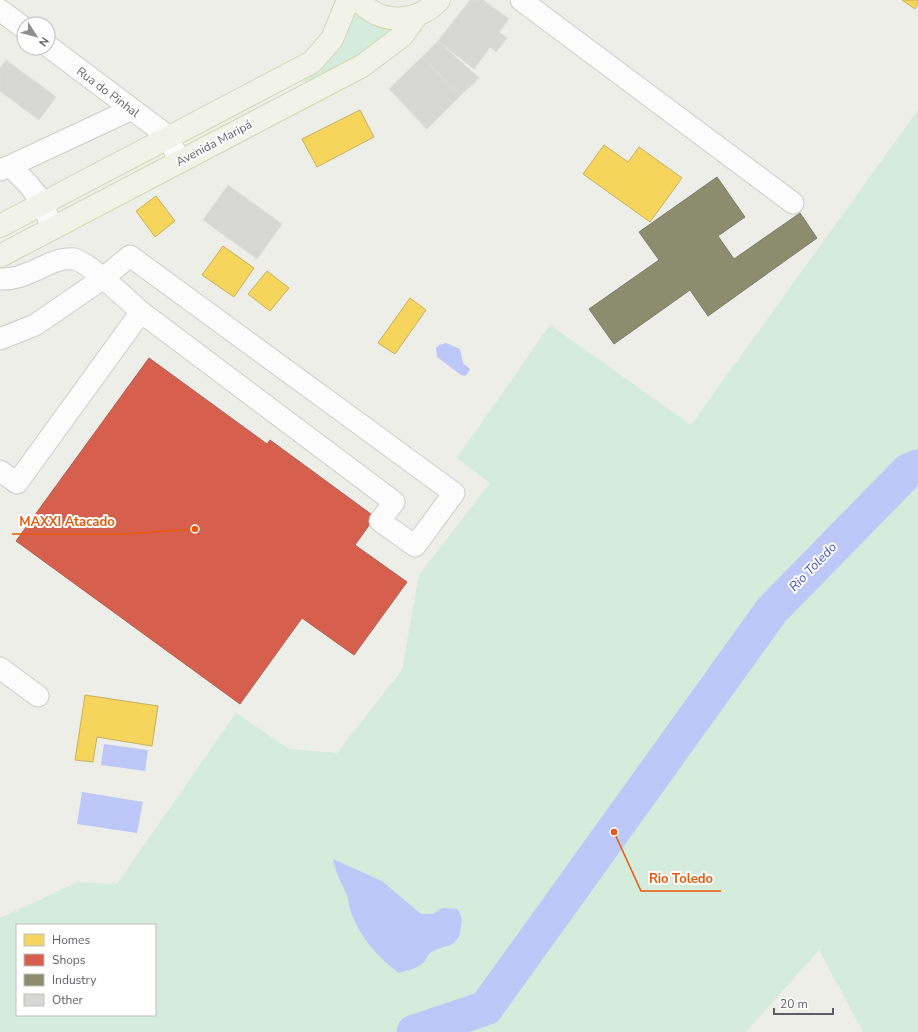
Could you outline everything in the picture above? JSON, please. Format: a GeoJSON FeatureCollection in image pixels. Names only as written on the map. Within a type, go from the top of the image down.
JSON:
{"type":"FeatureCollection","features":[{"type":"Feature","properties":{"kind":"main road"},"geometry":{"type":"LineString","coordinates":[[0,226],[312,62],[332,39],[348,0]]}},
{"type":"Feature","properties":{"kind":"main road"},"geometry":{"type":"LineString","coordinates":[[359,0],[379,15],[397,19],[416,16],[432,7],[439,0]]}},
{"type":"Feature","properties":{"kind":"main road","name":"Avenida Maripá"},"geometry":{"type":"LineString","coordinates":[[0,256],[362,66],[402,36],[416,16]]}},
{"type":"Feature","properties":{"kind":"street"},"geometry":{"type":"LineString","coordinates":[[521,0],[793,203]]}},
{"type":"Feature","properties":{"kind":"street"},"geometry":{"type":"LineString","coordinates":[[0,10],[16,22]]}},
{"type":"Feature","properties":{"kind":"street","name":"Rua do Pinhal"},"geometry":{"type":"LineString","coordinates":[[56,52],[169,137]]}},
{"type":"Feature","properties":{"kind":"street"},"geometry":{"type":"LineString","coordinates":[[5,168],[132,109]]}},
{"type":"Feature","properties":{"kind":"street"},"geometry":{"type":"LineString","coordinates":[[169,137],[178,162]]}},
{"type":"Feature","properties":{"kind":"street"},"geometry":{"type":"LineString","coordinates":[[5,168],[28,184],[43,203],[52,229]]}},
{"type":"Feature","properties":{"kind":"street"},"geometry":{"type":"LineString","coordinates":[[0,279],[15,279],[55,261],[73,259],[84,262],[102,279],[141,312],[394,502],[380,521],[415,546],[454,493],[130,256],[102,279],[35,326],[0,340]]}},
{"type":"Feature","properties":{"kind":"street"},"geometry":{"type":"LineString","coordinates":[[0,471],[17,483],[141,312]]}},
{"type":"Feature","properties":{"kind":"street"},"geometry":{"type":"LineString","coordinates":[[0,668],[38,696]]}},
{"type":"Feature","properties":{"kind":"green space"},"geometry":{"type":"Polygon","coordinates":[[[355,8],[397,27],[355,58],[306,84],[304,77],[355,8]]]}},
{"type":"Feature","properties":{"kind":"green space"},"geometry":{"type":"Polygon","coordinates":[[[918,110],[918,1032],[863,1032],[819,950],[746,1032],[0,1032],[0,918],[78,882],[117,884],[236,713],[289,749],[337,753],[402,670],[419,575],[490,483],[457,458],[550,325],[691,425],[918,110]]]}},
{"type":"Feature","properties":{"kind":"water"},"geometry":{"type":"Polygon","coordinates":[[[446,343],[460,349],[463,363],[470,369],[465,376],[461,375],[437,357],[436,348],[439,345],[446,343]]]}},
{"type":"Feature","properties":{"kind":"water"},"geometry":{"type":"Polygon","coordinates":[[[104,744],[148,750],[145,771],[101,765],[104,744]]]}},
{"type":"Feature","properties":{"kind":"water"},"geometry":{"type":"Polygon","coordinates":[[[82,792],[143,802],[137,833],[77,824],[82,792]]]}},
{"type":"Feature","properties":{"kind":"water"},"geometry":{"type":"Polygon","coordinates":[[[333,859],[382,881],[421,914],[433,914],[442,908],[457,909],[461,915],[461,924],[460,934],[457,940],[450,945],[434,950],[429,954],[424,962],[418,966],[399,973],[378,955],[361,933],[352,914],[333,859]]]}},
{"type":"Feature","properties":{"kind":"building: Homes"},"geometry":{"type":"Polygon","coordinates":[[[902,0],[918,0],[918,4],[915,9],[902,0]]]}},
{"type":"Feature","properties":{"kind":"building: Homes"},"geometry":{"type":"Polygon","coordinates":[[[360,110],[374,137],[317,167],[302,139],[360,110]]]}},
{"type":"Feature","properties":{"kind":"building: Homes"},"geometry":{"type":"Polygon","coordinates":[[[604,145],[628,162],[639,147],[682,178],[650,222],[583,174],[604,145]]]}},
{"type":"Feature","properties":{"kind":"building: Homes"},"geometry":{"type":"Polygon","coordinates":[[[156,196],[175,221],[155,237],[136,211],[156,196]]]}},
{"type":"Feature","properties":{"kind":"building: Homes"},"geometry":{"type":"Polygon","coordinates":[[[223,246],[254,268],[234,297],[202,275],[223,246]]]}},
{"type":"Feature","properties":{"kind":"building: Homes"},"geometry":{"type":"Polygon","coordinates":[[[267,271],[289,288],[270,311],[248,294],[267,271]]]}},
{"type":"Feature","properties":{"kind":"building: Homes"},"geometry":{"type":"Polygon","coordinates":[[[410,298],[426,310],[395,354],[378,343],[410,298]]]}},
{"type":"Feature","properties":{"kind":"building: Homes"},"geometry":{"type":"Polygon","coordinates":[[[85,695],[158,706],[152,746],[97,737],[93,762],[75,760],[85,695]]]}},
{"type":"Feature","properties":{"kind":"building: Shops"},"geometry":{"type":"Polygon","coordinates":[[[149,358],[267,444],[270,440],[375,517],[355,545],[407,582],[354,655],[302,618],[240,704],[16,541],[149,358]]]}},
{"type":"Feature","properties":{"kind":"building: Industry"},"geometry":{"type":"Polygon","coordinates":[[[717,177],[745,217],[718,236],[734,259],[800,213],[817,238],[708,316],[690,290],[614,344],[589,309],[659,260],[639,232],[717,177]]]}},
{"type":"Feature","properties":{"kind":"building: Other"},"geometry":{"type":"Polygon","coordinates":[[[470,0],[483,0],[509,19],[499,32],[507,38],[496,52],[490,47],[474,69],[438,41],[470,0]]]}},
{"type":"Feature","properties":{"kind":"building: Other"},"geometry":{"type":"Polygon","coordinates":[[[438,41],[479,78],[460,96],[422,57],[438,41]]]}},
{"type":"Feature","properties":{"kind":"building: Other"},"geometry":{"type":"Polygon","coordinates":[[[422,57],[460,96],[427,129],[389,89],[422,57]]]}},
{"type":"Feature","properties":{"kind":"building: Other"},"geometry":{"type":"Polygon","coordinates":[[[6,60],[56,97],[39,120],[0,91],[0,68],[6,60]]]}},
{"type":"Feature","properties":{"kind":"building: Other"},"geometry":{"type":"Polygon","coordinates":[[[228,185],[282,224],[257,259],[203,220],[228,185]]]}},
{"type":"Feature","properties":{"kind":"waterway","name":"Rio Toledo"},"geometry":{"type":"LineString","coordinates":[[414,1032],[486,1008],[772,610],[908,471],[918,467]]}},
{"type":"Feature","properties":{"kind":"place","name":"MAXXI Atacado"},"geometry":{"type":"Point","coordinates":[195,529]}},
{"type":"Feature","properties":{"kind":"place","name":"Rio Toledo"},"geometry":{"type":"Point","coordinates":[614,832]}}]}
